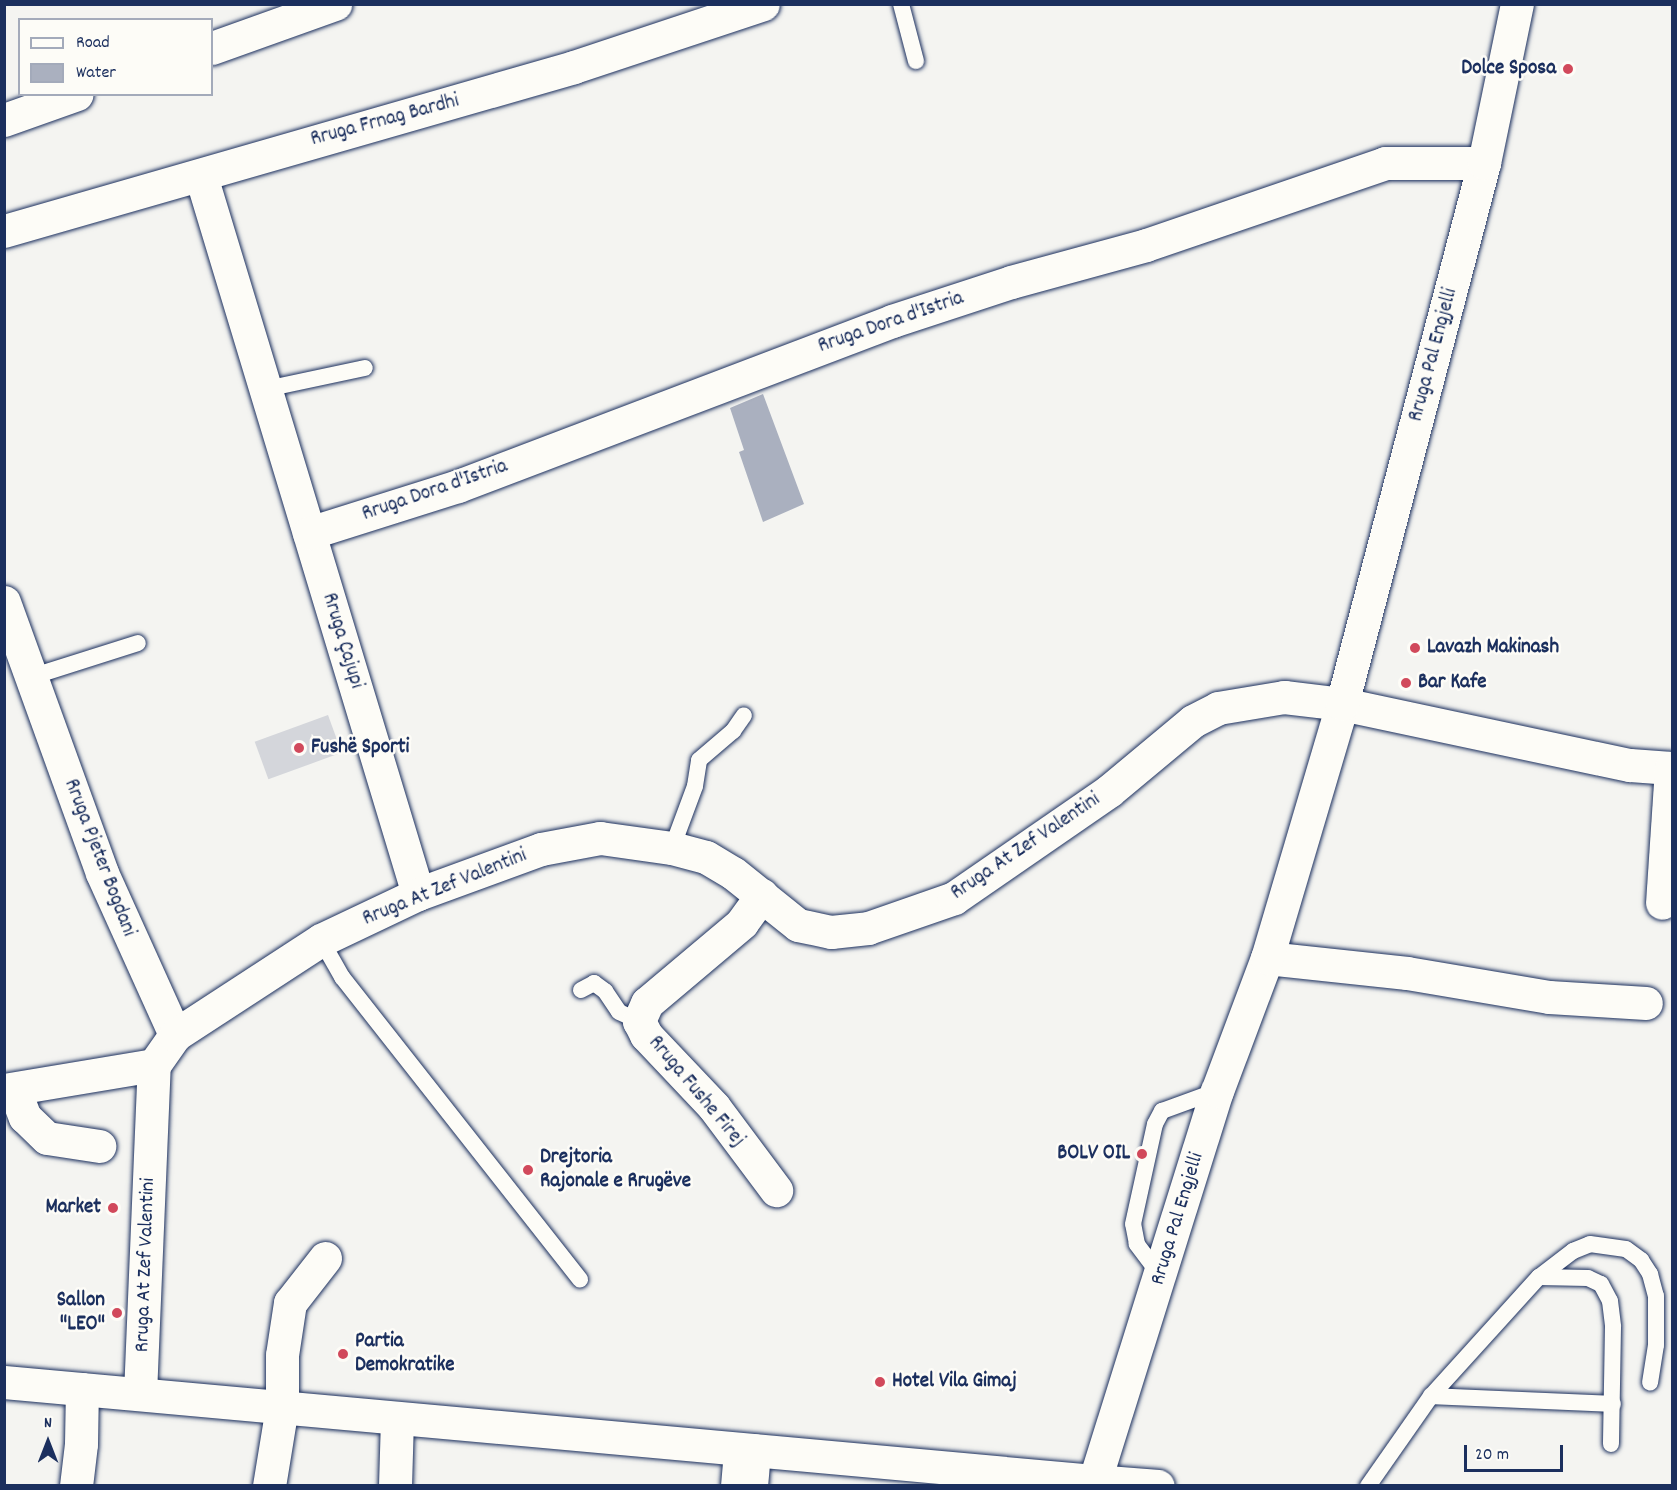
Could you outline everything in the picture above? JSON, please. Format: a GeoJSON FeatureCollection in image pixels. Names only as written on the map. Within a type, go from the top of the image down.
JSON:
{"type":"FeatureCollection","features":[{"type":"Feature","properties":{"kind":"street"},"geometry":{"type":"LineString","coordinates":[[213,48],[335,4]]}},
{"type":"Feature","properties":{"kind":"street","name":"Rruga Frnag Bardhi"},"geometry":{"type":"LineString","coordinates":[[4,231],[563,70],[763,4]]}},
{"type":"Feature","properties":{"kind":"street","name":"Rruga Pal Engjelli"},"geometry":{"type":"LineString","coordinates":[[1094,1483],[1217,1091],[1267,958],[1342,704],[1484,163],[1516,4]]}},
{"type":"Feature","properties":{"kind":"street"},"geometry":{"type":"LineString","coordinates":[[4,120],[71,96]]}},
{"type":"Feature","properties":{"kind":"street","name":"Rruga Dora d'Istria"},"geometry":{"type":"LineString","coordinates":[[309,533],[458,486],[892,321],[1011,282],[1146,245],[1385,163],[1484,163]]}},
{"type":"Feature","properties":{"kind":"street","name":"Rruga Çajupi"},"geometry":{"type":"LineString","coordinates":[[201,176],[418,894]]}},
{"type":"Feature","properties":{"kind":"street","name":"Rruga Pjeter Bogdani"},"geometry":{"type":"LineString","coordinates":[[4,602],[102,873],[175,1035]]}},
{"type":"Feature","properties":{"kind":"street","name":"Rruga At Zef Valentini"},"geometry":{"type":"LineString","coordinates":[[140,1394],[153,1065],[175,1035],[321,940],[418,894],[542,849],[600,838],[672,848],[706,857],[762,896],[798,925],[831,932],[868,928],[907,917],[954,898],[1109,791],[1193,721],[1218,708],[1284,697],[1342,704]]}},
{"type":"Feature","properties":{"kind":"street"},"geometry":{"type":"LineString","coordinates":[[1342,704],[1630,765],[1672,764],[1662,903]]}},
{"type":"Feature","properties":{"kind":"street","name":"Rruga Fushe Firej"},"geometry":{"type":"LineString","coordinates":[[762,896],[742,923],[647,1003],[639,1021],[646,1035],[714,1107],[776,1190]]}},
{"type":"Feature","properties":{"kind":"street"},"geometry":{"type":"LineString","coordinates":[[1267,958],[1407,973],[1549,996],[1646,1003]]}},
{"type":"Feature","properties":{"kind":"street"},"geometry":{"type":"LineString","coordinates":[[99,1146],[47,1138],[25,1117],[8,1084],[153,1065]]}},
{"type":"Feature","properties":{"kind":"street"},"geometry":{"type":"LineString","coordinates":[[269,1485],[282,1407],[282,1355],[290,1303],[325,1258]]}},
{"type":"Feature","properties":{"kind":"street"},"geometry":{"type":"LineString","coordinates":[[4,1382],[1094,1483],[1158,1485]]}},
{"type":"Feature","properties":{"kind":"street"},"geometry":{"type":"LineString","coordinates":[[74,1482],[81,1444],[82,1389]]}},
{"type":"Feature","properties":{"kind":"street"},"geometry":{"type":"LineString","coordinates":[[395,1485],[397,1418]]}},
{"type":"Feature","properties":{"kind":"street"},"geometry":{"type":"LineString","coordinates":[[743,1449],[752,1485]]}},
{"type":"Feature","properties":{"kind":"lane"},"geometry":{"type":"LineString","coordinates":[[901,4],[916,61]]}},
{"type":"Feature","properties":{"kind":"lane"},"geometry":{"type":"LineString","coordinates":[[266,389],[365,368]]}},
{"type":"Feature","properties":{"kind":"lane"},"geometry":{"type":"LineString","coordinates":[[31,677],[138,643]]}},
{"type":"Feature","properties":{"kind":"lane"},"geometry":{"type":"LineString","coordinates":[[672,848],[695,786],[699,760],[734,731],[744,715]]}},
{"type":"Feature","properties":{"kind":"lane"},"geometry":{"type":"LineString","coordinates":[[321,940],[342,977],[580,1279]]}},
{"type":"Feature","properties":{"kind":"lane"},"geometry":{"type":"LineString","coordinates":[[581,990],[594,983],[605,991],[619,1012],[639,1021]]}},
{"type":"Feature","properties":{"kind":"lane"},"geometry":{"type":"LineString","coordinates":[[1160,1275],[1137,1244],[1133,1224],[1155,1125],[1162,1111],[1217,1091]]}},
{"type":"Feature","properties":{"kind":"lane"},"geometry":{"type":"LineString","coordinates":[[1368,1485],[1431,1396],[1539,1277],[1573,1251],[1590,1244],[1626,1249],[1641,1260],[1650,1274],[1656,1296],[1656,1345],[1650,1383]]}},
{"type":"Feature","properties":{"kind":"lane"},"geometry":{"type":"LineString","coordinates":[[1539,1277],[1588,1278],[1601,1284],[1610,1301],[1613,1327],[1611,1444]]}},
{"type":"Feature","properties":{"kind":"lane"},"geometry":{"type":"LineString","coordinates":[[1431,1396],[1612,1404]]}},
{"type":"Feature","properties":{"kind":"lane"},"geometry":{"type":"LineString","coordinates":[[729,1485],[743,1449]]}},
{"type":"Feature","properties":{"kind":"shaded area","name":"Fushë Sporti"},"geometry":{"type":"Polygon","coordinates":[[[328,715],[342,753],[268,779],[255,742],[328,715]]]}},
{"type":"Feature","properties":{"kind":"water"},"geometry":{"type":"Polygon","coordinates":[[[763,394],[804,504],[763,522],[739,452],[744,450],[730,408],[763,394]]]}},
{"type":"Feature","properties":{"kind":"place","name":"Dolce Sposa"},"geometry":{"type":"Point","coordinates":[1568,69]}},
{"type":"Feature","properties":{"kind":"place","name":"Lavazh Makinash"},"geometry":{"type":"Point","coordinates":[1415,648]}},
{"type":"Feature","properties":{"kind":"place","name":"Bar Kafe"},"geometry":{"type":"Point","coordinates":[1406,683]}},
{"type":"Feature","properties":{"kind":"place","name":"Fushë Sporti"},"geometry":{"type":"Point","coordinates":[299,748]}},
{"type":"Feature","properties":{"kind":"place","name":"BOLV OIL"},"geometry":{"type":"Point","coordinates":[1142,1154]}},
{"type":"Feature","properties":{"kind":"place","name":"Drejtoria Rajonale e Rrugëve"},"geometry":{"type":"Point","coordinates":[528,1170]}},
{"type":"Feature","properties":{"kind":"place","name":"Market"},"geometry":{"type":"Point","coordinates":[113,1208]}},
{"type":"Feature","properties":{"kind":"place","name":"Sallon \"LEO\""},"geometry":{"type":"Point","coordinates":[117,1313]}},
{"type":"Feature","properties":{"kind":"place","name":"Partia Demokratike"},"geometry":{"type":"Point","coordinates":[343,1354]}},
{"type":"Feature","properties":{"kind":"place","name":"Hotel Vila Gimaj"},"geometry":{"type":"Point","coordinates":[880,1382]}}]}
